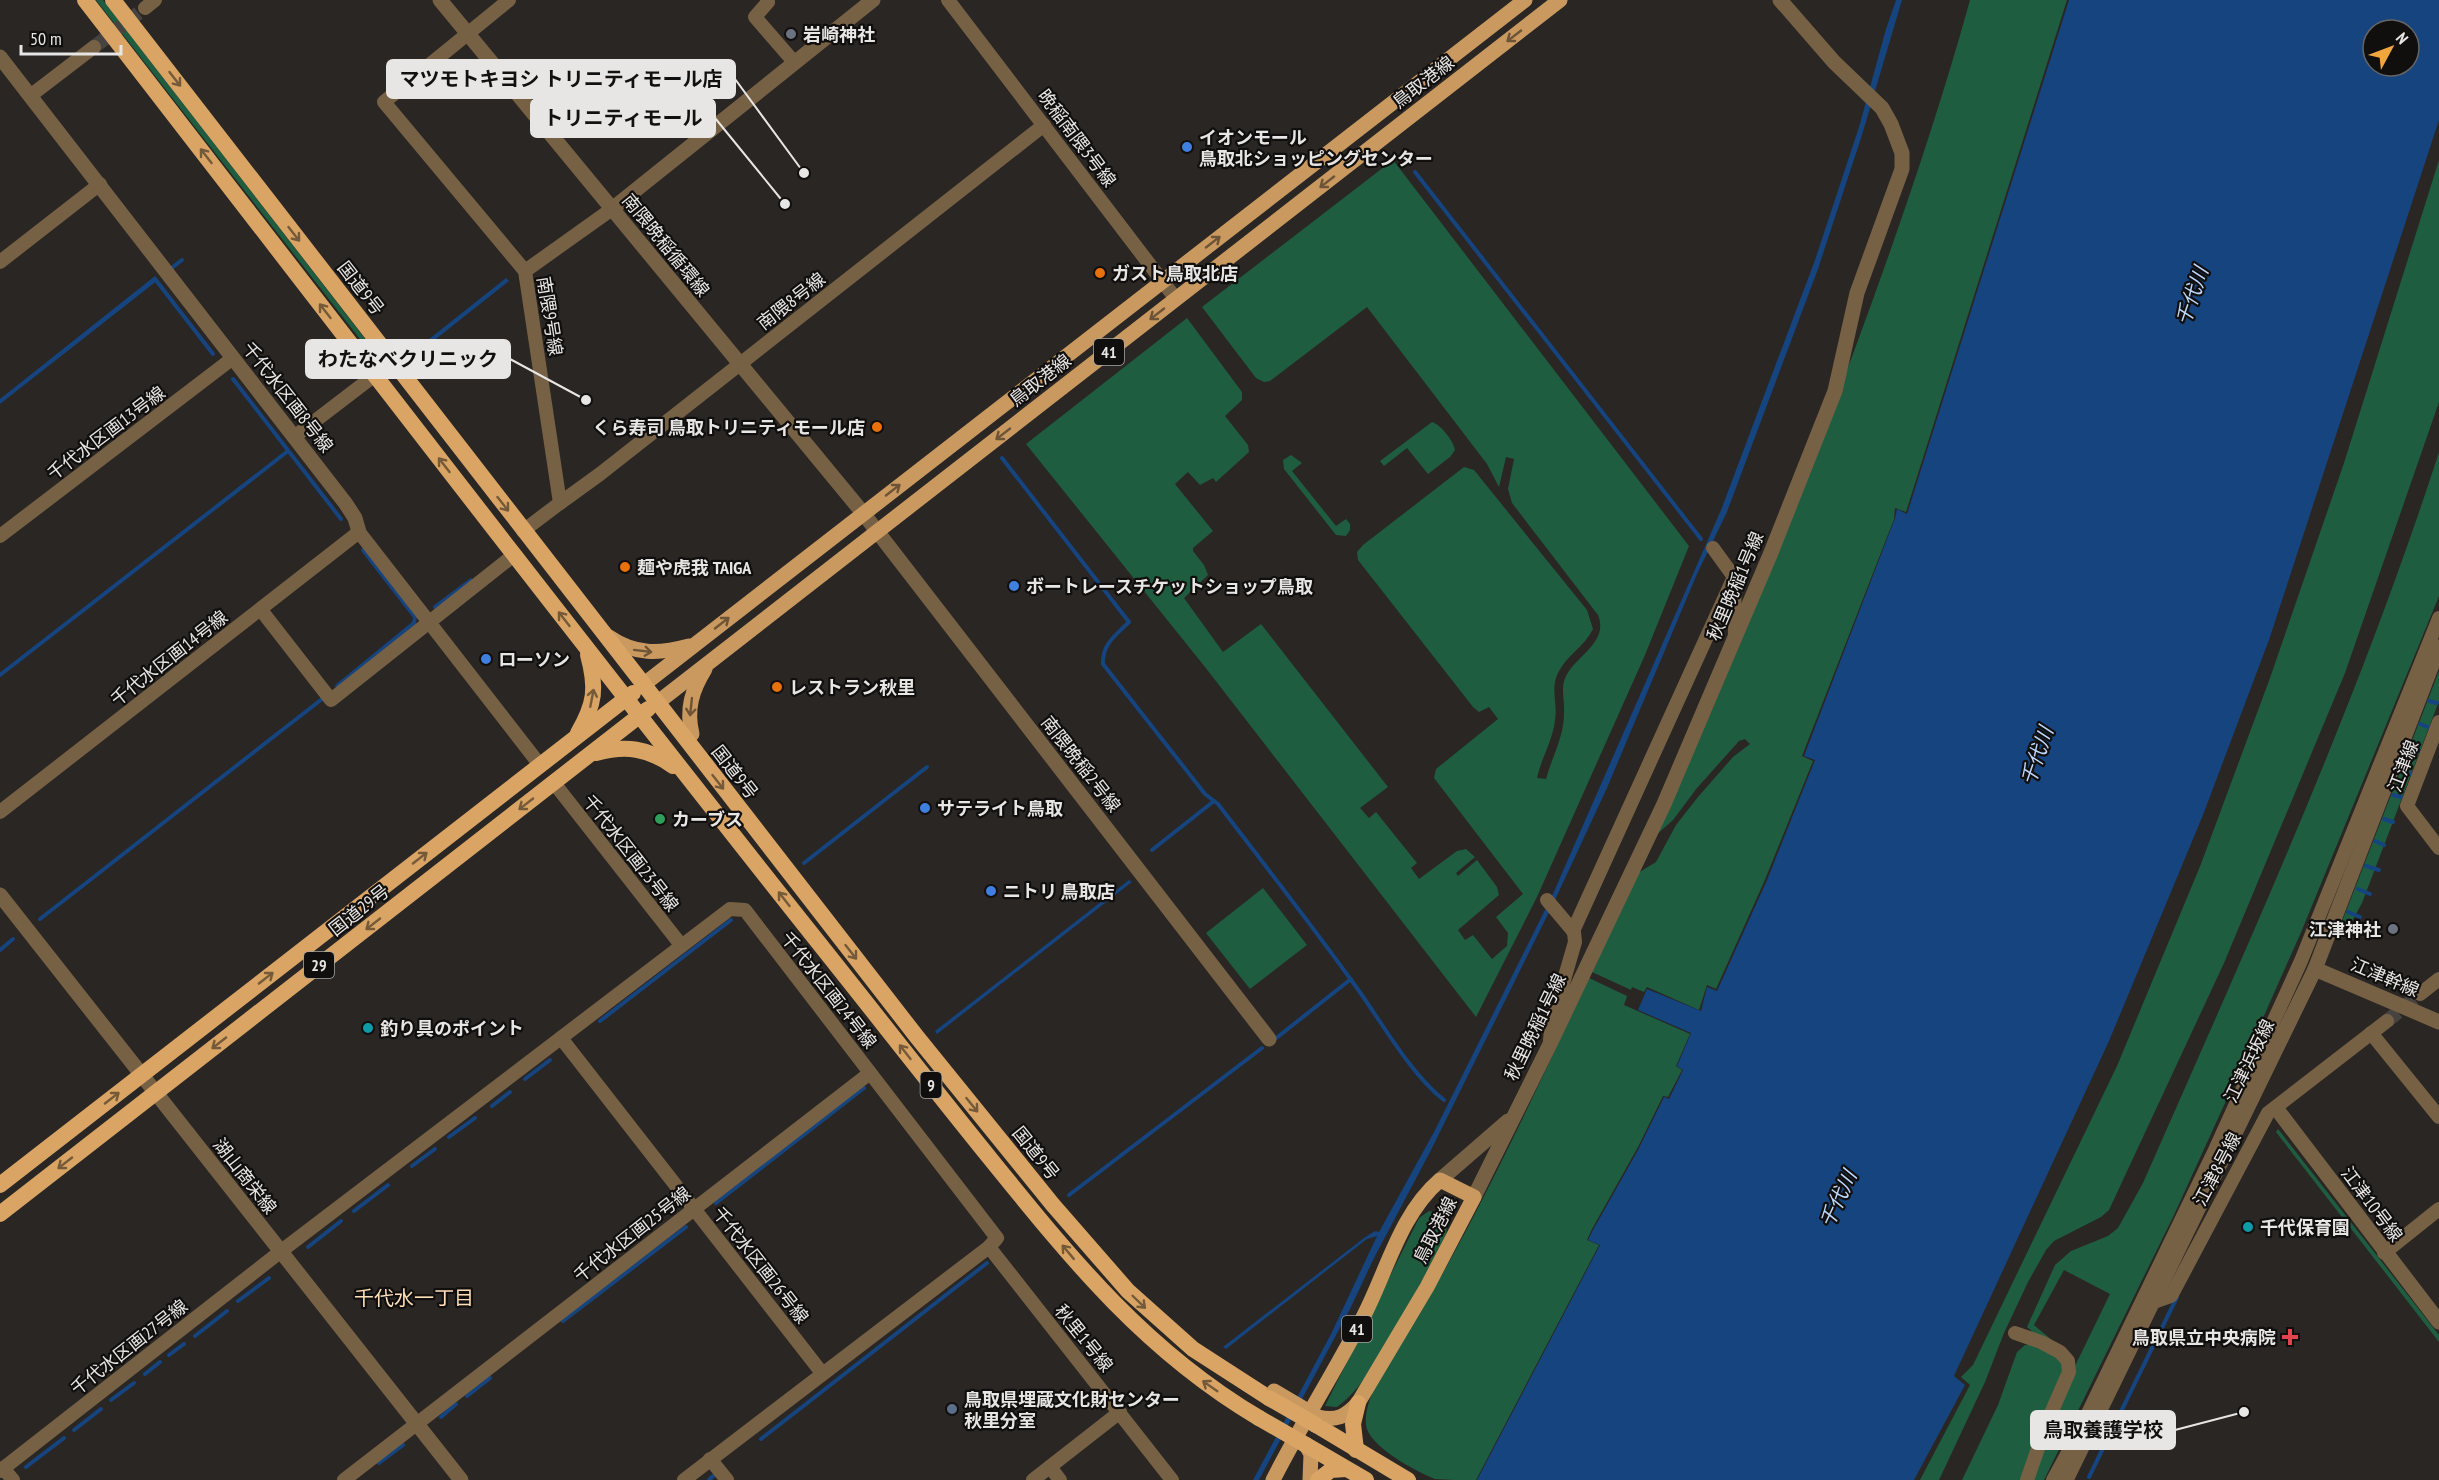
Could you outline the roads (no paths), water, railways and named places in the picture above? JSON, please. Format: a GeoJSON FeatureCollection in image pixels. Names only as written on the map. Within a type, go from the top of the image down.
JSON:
{"type":"FeatureCollection","features":[{"type":"Feature","properties":{"kind":"highway","name":"9"},"geometry":{"type":"LineString","coordinates":[[85,0],[625,699],[964,1127],[1094,1282],[1158,1346],[1210,1386],[1259,1418],[1366,1480]]}},
{"type":"Feature","properties":{"kind":"highway","name":"国道9号"},"geometry":{"type":"LineString","coordinates":[[113,0],[917,1037],[1065,1219],[1128,1291],[1200,1354],[1317,1421],[1356,1450],[1408,1480]]}},
{"type":"Feature","properties":{"kind":"highway"},"geometry":{"type":"LineString","coordinates":[[574,739],[589,711],[594,694],[593,675],[586,648]]}},
{"type":"Feature","properties":{"kind":"highway","name":"国道29号"},"geometry":{"type":"LineString","coordinates":[[0,1185],[643,685]]}},
{"type":"Feature","properties":{"kind":"highway","name":"国道29号"},"geometry":{"type":"LineString","coordinates":[[0,1214],[657,703]]}},
{"type":"Feature","properties":{"kind":"highway"},"geometry":{"type":"LineString","coordinates":[[692,734],[701,759]]}},
{"type":"Feature","properties":{"kind":"highway"},"geometry":{"type":"LineString","coordinates":[[589,755],[617,748],[639,749],[662,759],[685,774]]}},
{"type":"Feature","properties":{"kind":"highway"},"geometry":{"type":"LineString","coordinates":[[1356,1450],[1353,1424],[1358,1403]]}},
{"type":"Feature","properties":{"kind":"highway"},"geometry":{"type":"LineString","coordinates":[[1318,1480],[1331,1470],[1346,1469]]}},
{"type":"Feature","properties":{"kind":"main road","name":"鳥取港線"},"geometry":{"type":"LineString","coordinates":[[643,685],[1525,0]]}},
{"type":"Feature","properties":{"kind":"main road","name":"鳥取港線"},"geometry":{"type":"LineString","coordinates":[[657,703],[1560,0]]}},
{"type":"Feature","properties":{"kind":"main road"},"geometry":{"type":"LineString","coordinates":[[604,634],[619,644],[639,652],[659,652],[695,644]]}},
{"type":"Feature","properties":{"kind":"main road"},"geometry":{"type":"LineString","coordinates":[[692,734],[690,704],[694,689],[709,662]]}},
{"type":"Feature","properties":{"kind":"main road","name":"鳥取港線"},"geometry":{"type":"LineString","coordinates":[[1273,1480],[1361,1323],[1410,1218],[1421,1200],[1440,1180],[1474,1197],[1421,1298],[1358,1403],[1342,1417],[1317,1421]]}},
{"type":"Feature","properties":{"kind":"main road"},"geometry":{"type":"LineString","coordinates":[[1306,1445],[1311,1454],[1310,1480]]}},
{"type":"Feature","properties":{"kind":"street","name":"南隈晩稲循環線"},"geometry":{"type":"LineString","coordinates":[[440,0],[863,513]]}},
{"type":"Feature","properties":{"kind":"street"},"geometry":{"type":"LineString","coordinates":[[468,33],[509,0]]}},
{"type":"Feature","properties":{"kind":"street"},"geometry":{"type":"LineString","coordinates":[[767,0],[768,2],[754,17],[794,62]]}},
{"type":"Feature","properties":{"kind":"street"},"geometry":{"type":"LineString","coordinates":[[525,271],[612,209],[873,0]]}},
{"type":"Feature","properties":{"kind":"street","name":"晩稲南隈3号線"},"geometry":{"type":"LineString","coordinates":[[948,0],[1176,299]]}},
{"type":"Feature","properties":{"kind":"street","name":"秋里晩稲1号線"},"geometry":{"type":"LineString","coordinates":[[1474,1197],[1550,1044],[1664,804],[1770,555],[1835,391],[1857,293],[1902,169],[1902,153],[1892,124],[1878,104],[1834,62],[1780,0]]}},
{"type":"Feature","properties":{"kind":"street","name":"南隈9号線"},"geometry":{"type":"LineString","coordinates":[[468,33],[384,102],[525,271],[560,503]]}},
{"type":"Feature","properties":{"kind":"street"},"geometry":{"type":"LineString","coordinates":[[30,96],[94,47]]}},
{"type":"Feature","properties":{"kind":"street","name":"千代水区画8号線"},"geometry":{"type":"LineString","coordinates":[[0,57],[350,510],[359,532],[540,765]]}},
{"type":"Feature","properties":{"kind":"street","name":"南隈8号線"},"geometry":{"type":"LineString","coordinates":[[560,503],[619,460],[1044,125]]}},
{"type":"Feature","properties":{"kind":"street"},"geometry":{"type":"LineString","coordinates":[[0,262],[100,184]]}},
{"type":"Feature","properties":{"kind":"street","name":"千代水区画13号線"},"geometry":{"type":"LineString","coordinates":[[0,536],[233,358]]}},
{"type":"Feature","properties":{"kind":"street"},"geometry":{"type":"LineString","coordinates":[[294,437],[375,375]]}},
{"type":"Feature","properties":{"kind":"street"},"geometry":{"type":"LineString","coordinates":[[524,531],[560,503]]}},
{"type":"Feature","properties":{"kind":"street","name":"南隈晩稲2号線"},"geometry":{"type":"LineString","coordinates":[[863,513],[1269,1039]]}},
{"type":"Feature","properties":{"kind":"street","name":"千代水区画14号線"},"geometry":{"type":"LineString","coordinates":[[0,812],[359,532]]}},
{"type":"Feature","properties":{"kind":"street"},"geometry":{"type":"LineString","coordinates":[[1713,548],[1734,576],[1736,636]]}},
{"type":"Feature","properties":{"kind":"street"},"geometry":{"type":"LineString","coordinates":[[261,610],[331,700],[514,555]]}},
{"type":"Feature","properties":{"kind":"street"},"geometry":{"type":"LineString","coordinates":[[1573,931],[1734,576]]}},
{"type":"Feature","properties":{"kind":"street"},"geometry":{"type":"LineString","coordinates":[[2053,1480],[2077,1436],[2215,1150],[2296,971],[2439,618]]}},
{"type":"Feature","properties":{"kind":"street","name":"江津浜坂線"},"geometry":{"type":"LineString","coordinates":[[2066,1480],[2316,969],[2439,647]]}},
{"type":"Feature","properties":{"kind":"street","name":"江津線"},"geometry":{"type":"LineString","coordinates":[[2439,722],[2407,806],[2439,848]]}},
{"type":"Feature","properties":{"kind":"street","name":"千代水区画23号線"},"geometry":{"type":"LineString","coordinates":[[554,783],[681,945]]}},
{"type":"Feature","properties":{"kind":"street","name":"湖山商栄線"},"geometry":{"type":"LineString","coordinates":[[0,895],[461,1480]]}},
{"type":"Feature","properties":{"kind":"street"},"geometry":{"type":"LineString","coordinates":[[1547,900],[1573,931],[1575,942],[1552,1021],[1550,1044]]}},
{"type":"Feature","properties":{"kind":"street","name":"千代水区画24号線"},"geometry":{"type":"LineString","coordinates":[[280,1251],[730,909],[745,910],[997,1238],[988,1247]]}},
{"type":"Feature","properties":{"kind":"street","name":"江津幹線"},"geometry":{"type":"LineString","coordinates":[[2316,969],[2439,1022]]}},
{"type":"Feature","properties":{"kind":"street"},"geometry":{"type":"LineString","coordinates":[[2420,994],[2439,979]]}},
{"type":"Feature","properties":{"kind":"street","name":"江津8号線"},"geometry":{"type":"LineString","coordinates":[[2154,1302],[2171,1296],[2268,1113],[2387,1021]]}},
{"type":"Feature","properties":{"kind":"street"},"geometry":{"type":"LineString","coordinates":[[2371,1033],[2439,1117]]}},
{"type":"Feature","properties":{"kind":"street","name":"千代水区画26号線"},"geometry":{"type":"LineString","coordinates":[[561,1038],[822,1373]]}},
{"type":"Feature","properties":{"kind":"street","name":"千代水区画25号線"},"geometry":{"type":"LineString","coordinates":[[344,1480],[870,1073]]}},
{"type":"Feature","properties":{"kind":"street","name":"江津10号線"},"geometry":{"type":"LineString","coordinates":[[2276,1108],[2439,1322]]}},
{"type":"Feature","properties":{"kind":"street"},"geometry":{"type":"LineString","coordinates":[[1440,1180],[1513,1117]]}},
{"type":"Feature","properties":{"kind":"street"},"geometry":{"type":"LineString","coordinates":[[2384,1252],[2439,1209]]}},
{"type":"Feature","properties":{"kind":"street"},"geometry":{"type":"LineString","coordinates":[[684,1480],[988,1247]]}},
{"type":"Feature","properties":{"kind":"street","name":"秋里1号線"},"geometry":{"type":"LineString","coordinates":[[988,1247],[1172,1480]]}},
{"type":"Feature","properties":{"kind":"street","name":"千代水区画27号線"},"geometry":{"type":"LineString","coordinates":[[2,1469],[280,1251]]}},
{"type":"Feature","properties":{"kind":"street"},"geometry":{"type":"LineString","coordinates":[[2014,1333],[2041,1342],[2060,1352],[2068,1361],[2069,1372],[2048,1420],[2027,1480]]}},
{"type":"Feature","properties":{"kind":"street"},"geometry":{"type":"LineString","coordinates":[[1033,1480],[1120,1412]]}},
{"type":"Feature","properties":{"kind":"street"},"geometry":{"type":"LineString","coordinates":[[710,1459],[727,1480]]}},
{"type":"Feature","properties":{"kind":"street"},"geometry":{"type":"LineString","coordinates":[[1050,1467],[1060,1480]]}},
{"type":"Feature","properties":{"kind":"street"},"geometry":{"type":"LineString","coordinates":[[2,1469],[13,1480]]}},
{"type":"Feature","properties":{"kind":"water"},"geometry":{"type":"Polygon","coordinates":[[[1896,0],[1902,0],[1862,135],[1818,269],[1727,512],[1697,574],[1607,788],[1555,900],[1351,1307],[1259,1480],[1253,1480],[1331,1334],[1377,1236],[1367,1239],[1226,1349],[1223,1347],[1364,1238],[1375,1231],[1379,1232],[1434,1132],[1552,896],[1721,510],[1815,260],[1859,127],[1896,0]]]}},
{"type":"Feature","properties":{"kind":"water","name":"千代川"},"geometry":{"type":"Polygon","coordinates":[[[2069,0],[2439,0],[2439,120],[2269,640],[2203,815],[2109,1041],[1954,1376],[1965,1385],[1914,1480],[1477,1480],[1600,1245],[1588,1240],[1593,1230],[1638,1150],[1664,1097],[1669,1099],[1683,1070],[1677,1066],[1691,1033],[1638,1010],[1647,989],[1701,1011],[1707,987],[1717,991],[1767,880],[1815,760],[1804,756],[1897,509],[1907,514],[2069,0]]]}},
{"type":"Feature","properties":{"kind":"water"},"geometry":{"type":"Polygon","coordinates":[[[155,276],[158,280],[0,404],[0,399],[155,276]]]}},
{"type":"Feature","properties":{"kind":"water"},"geometry":{"type":"Polygon","coordinates":[[[506,278],[509,281],[412,358],[409,355],[506,278]]]}},
{"type":"Feature","properties":{"kind":"water"},"geometry":{"type":"Polygon","coordinates":[[[1129,880],[1132,882],[937,1034],[935,1031],[1129,880]]]}},
{"type":"Feature","properties":{"kind":"waterway"},"geometry":{"type":"LineString","coordinates":[[1415,172],[1701,539]]}},
{"type":"Feature","properties":{"kind":"waterway"},"geometry":{"type":"LineString","coordinates":[[169,270],[182,260]]}},
{"type":"Feature","properties":{"kind":"waterway"},"geometry":{"type":"LineString","coordinates":[[155,279],[213,354]]}},
{"type":"Feature","properties":{"kind":"waterway"},"geometry":{"type":"LineString","coordinates":[[233,379],[341,519]]}},
{"type":"Feature","properties":{"kind":"waterway"},"geometry":{"type":"LineString","coordinates":[[0,675],[288,451]]}},
{"type":"Feature","properties":{"kind":"waterway"},"geometry":{"type":"LineString","coordinates":[[1002,458],[1129,622],[1107,645],[1103,664],[1205,794],[1218,804],[1270,871],[1354,984],[1407,1061],[1431,1089],[1444,1100]]}},
{"type":"Feature","properties":{"kind":"waterway"},"geometry":{"type":"LineString","coordinates":[[337,686],[414,623],[415,617],[363,550]]}},
{"type":"Feature","properties":{"kind":"waterway"},"geometry":{"type":"LineString","coordinates":[[435,607],[471,580]]}},
{"type":"Feature","properties":{"kind":"waterway"},"geometry":{"type":"LineString","coordinates":[[40,919],[322,699]]}},
{"type":"Feature","properties":{"kind":"waterway"},"geometry":{"type":"LineString","coordinates":[[2429,701],[2437,703]]}},
{"type":"Feature","properties":{"kind":"waterway"},"geometry":{"type":"LineString","coordinates":[[2420,724],[2428,727]]}},
{"type":"Feature","properties":{"kind":"waterway"},"geometry":{"type":"LineString","coordinates":[[2410,747],[2419,751]]}},
{"type":"Feature","properties":{"kind":"waterway"},"geometry":{"type":"LineString","coordinates":[[804,863],[927,767]]}},
{"type":"Feature","properties":{"kind":"waterway"},"geometry":{"type":"LineString","coordinates":[[2402,771],[2411,774]]}},
{"type":"Feature","properties":{"kind":"waterway"},"geometry":{"type":"LineString","coordinates":[[2393,795],[2401,797]]}},
{"type":"Feature","properties":{"kind":"waterway"},"geometry":{"type":"LineString","coordinates":[[1152,850],[1214,801]]}},
{"type":"Feature","properties":{"kind":"waterway"},"geometry":{"type":"LineString","coordinates":[[2384,819],[2393,822]]}},
{"type":"Feature","properties":{"kind":"waterway"},"geometry":{"type":"LineString","coordinates":[[2375,841],[2384,845]]}},
{"type":"Feature","properties":{"kind":"waterway"},"geometry":{"type":"LineString","coordinates":[[2366,866],[2379,870]]}},
{"type":"Feature","properties":{"kind":"waterway"},"geometry":{"type":"LineString","coordinates":[[2358,889],[2370,894]]}},
{"type":"Feature","properties":{"kind":"waterway"},"geometry":{"type":"LineString","coordinates":[[2348,912],[2360,917]]}},
{"type":"Feature","properties":{"kind":"waterway"},"geometry":{"type":"LineString","coordinates":[[600,1021],[731,920]]}},
{"type":"Feature","properties":{"kind":"waterway"},"geometry":{"type":"LineString","coordinates":[[0,950],[13,939]]}},
{"type":"Feature","properties":{"kind":"waterway"},"geometry":{"type":"LineString","coordinates":[[1275,1039],[1351,979]]}},
{"type":"Feature","properties":{"kind":"waterway"},"geometry":{"type":"LineString","coordinates":[[1069,1195],[1262,1048]]}},
{"type":"Feature","properties":{"kind":"waterway"},"geometry":{"type":"LineString","coordinates":[[525,1079],[550,1060]]}},
{"type":"Feature","properties":{"kind":"waterway"},"geometry":{"type":"LineString","coordinates":[[716,1203],[864,1088]]}},
{"type":"Feature","properties":{"kind":"waterway"},"geometry":{"type":"LineString","coordinates":[[492,1106],[510,1092]]}},
{"type":"Feature","properties":{"kind":"waterway"},"geometry":{"type":"LineString","coordinates":[[449,1137],[475,1118]]}},
{"type":"Feature","properties":{"kind":"waterway"},"geometry":{"type":"LineString","coordinates":[[412,1166],[435,1149]]}},
{"type":"Feature","properties":{"kind":"waterway"},"geometry":{"type":"LineString","coordinates":[[354,1211],[388,1185]]}},
{"type":"Feature","properties":{"kind":"waterway"},"geometry":{"type":"LineString","coordinates":[[308,1247],[341,1221]]}},
{"type":"Feature","properties":{"kind":"waterway"},"geometry":{"type":"LineString","coordinates":[[563,1321],[686,1227]]}},
{"type":"Feature","properties":{"kind":"waterway"},"geometry":{"type":"LineString","coordinates":[[761,1439],[987,1263]]}},
{"type":"Feature","properties":{"kind":"waterway"},"geometry":{"type":"LineString","coordinates":[[238,1301],[269,1278]]}},
{"type":"Feature","properties":{"kind":"waterway"},"geometry":{"type":"LineString","coordinates":[[2089,1477],[2177,1297]]}},
{"type":"Feature","properties":{"kind":"waterway"},"geometry":{"type":"LineString","coordinates":[[195,1336],[227,1311]]}},
{"type":"Feature","properties":{"kind":"waterway"},"geometry":{"type":"LineString","coordinates":[[169,1355],[184,1344]]}},
{"type":"Feature","properties":{"kind":"waterway"},"geometry":{"type":"LineString","coordinates":[[145,1374],[160,1362]]}},
{"type":"Feature","properties":{"kind":"waterway"},"geometry":{"type":"LineString","coordinates":[[467,1396],[490,1378]]}},
{"type":"Feature","properties":{"kind":"waterway"},"geometry":{"type":"LineString","coordinates":[[111,1400],[134,1383]]}},
{"type":"Feature","properties":{"kind":"waterway"},"geometry":{"type":"LineString","coordinates":[[441,1417],[456,1404]]}},
{"type":"Feature","properties":{"kind":"waterway"},"geometry":{"type":"LineString","coordinates":[[74,1430],[101,1409]]}},
{"type":"Feature","properties":{"kind":"waterway"},"geometry":{"type":"LineString","coordinates":[[26,1467],[64,1438]]}},
{"type":"Feature","properties":{"kind":"waterway"},"geometry":{"type":"LineString","coordinates":[[379,1463],[403,1445]]}},
{"type":"Feature","properties":{"kind":"waterway"},"geometry":{"type":"LineString","coordinates":[[709,1480],[713,1476]]}},
{"type":"Feature","properties":{"kind":"tunnel"},"geometry":{"type":"LineString","coordinates":[[94,47],[145,8]]}},
{"type":"Feature","properties":{"kind":"tunnel"},"geometry":{"type":"LineString","coordinates":[[2387,1021],[2420,994]]}},
{"type":"Feature","properties":{"kind":"place","name":"岩崎神社"},"geometry":{"type":"Point","coordinates":[791,34]}},
{"type":"Feature","properties":{"kind":"place","name":"イオンモール 鳥取北ショッピングセンター"},"geometry":{"type":"Point","coordinates":[1187,147]}},
{"type":"Feature","properties":{"kind":"place","name":"マツモトキヨシ トリニティモール店"},"geometry":{"type":"Point","coordinates":[804,173]}},
{"type":"Feature","properties":{"kind":"place","name":"トリニティモール"},"geometry":{"type":"Point","coordinates":[785,204]}},
{"type":"Feature","properties":{"kind":"place","name":"ガスト鳥取北店"},"geometry":{"type":"Point","coordinates":[1100,273]}},
{"type":"Feature","properties":{"kind":"place","name":"わたなべクリニック"},"geometry":{"type":"Point","coordinates":[586,400]}},
{"type":"Feature","properties":{"kind":"place","name":"くら寿司 鳥取トリニティモール店"},"geometry":{"type":"Point","coordinates":[877,427]}},
{"type":"Feature","properties":{"kind":"place","name":"麺や虎我 TAIGA"},"geometry":{"type":"Point","coordinates":[625,567]}},
{"type":"Feature","properties":{"kind":"place","name":"ボートレースチケットショップ鳥取"},"geometry":{"type":"Point","coordinates":[1014,586]}},
{"type":"Feature","properties":{"kind":"place","name":"ローソン"},"geometry":{"type":"Point","coordinates":[486,659]}},
{"type":"Feature","properties":{"kind":"place","name":"レストラン秋里"},"geometry":{"type":"Point","coordinates":[777,687]}},
{"type":"Feature","properties":{"kind":"place","name":"サテライト鳥取"},"geometry":{"type":"Point","coordinates":[925,808]}},
{"type":"Feature","properties":{"kind":"place","name":"カーブス"},"geometry":{"type":"Point","coordinates":[660,819]}},
{"type":"Feature","properties":{"kind":"place","name":"ニトリ 鳥取店"},"geometry":{"type":"Point","coordinates":[991,891]}},
{"type":"Feature","properties":{"kind":"place","name":"江津神社"},"geometry":{"type":"Point","coordinates":[2393,929]}},
{"type":"Feature","properties":{"kind":"place","name":"釣り具のポイント"},"geometry":{"type":"Point","coordinates":[368,1028]}},
{"type":"Feature","properties":{"kind":"place","name":"千代保育園"},"geometry":{"type":"Point","coordinates":[2248,1227]}},
{"type":"Feature","properties":{"kind":"place","name":"鳥取県立中央病院"},"geometry":{"type":"Point","coordinates":[2290,1337]}},
{"type":"Feature","properties":{"kind":"place","name":"鳥取県埋蔵文化財センター 秋里分室"},"geometry":{"type":"Point","coordinates":[952,1409]}},
{"type":"Feature","properties":{"kind":"place","name":"鳥取養護学校"},"geometry":{"type":"Point","coordinates":[2244,1412]}},
{"type":"Feature","properties":{"kind":"district","name":"千代水一丁目"},"geometry":{"type":"Point","coordinates":[414,1298]}}]}
